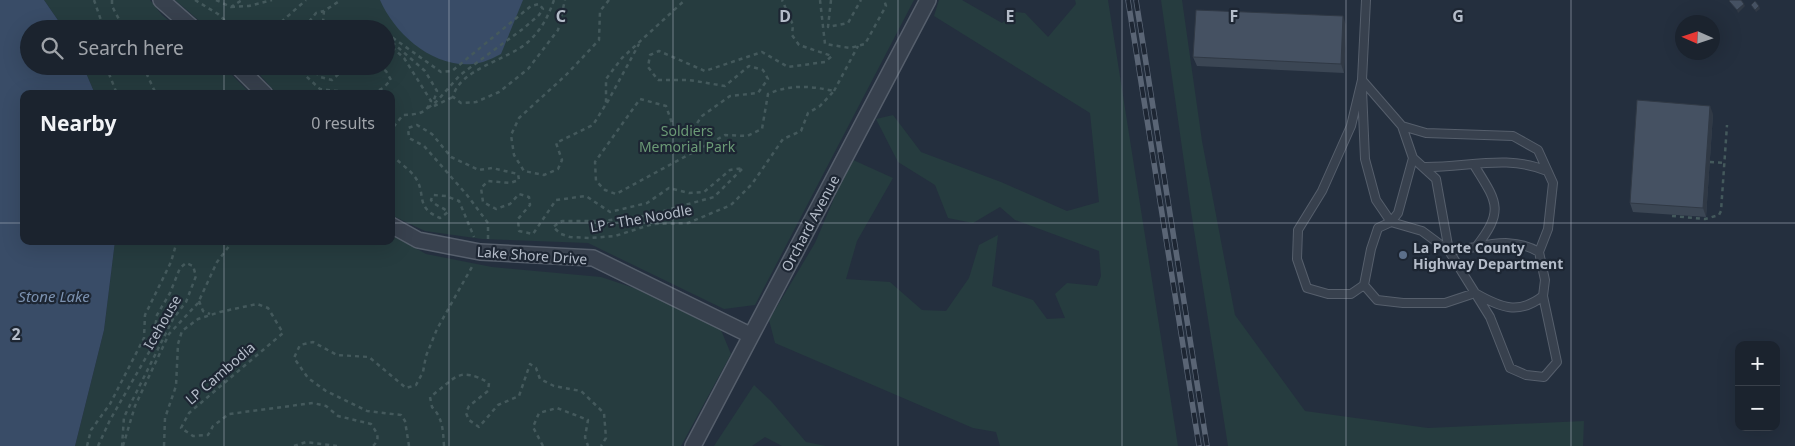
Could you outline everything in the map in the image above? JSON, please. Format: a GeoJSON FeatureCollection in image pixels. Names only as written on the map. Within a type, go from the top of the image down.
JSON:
{"type":"FeatureCollection","features":[{"type":"Feature","properties":{"kind":"street"},"geometry":{"type":"LineString","coordinates":[[162,0],[184,20]]}},
{"type":"Feature","properties":{"kind":"street","name":"Orchard Avenue"},"geometry":{"type":"LineString","coordinates":[[693,446],[928,0]]}},
{"type":"Feature","properties":{"kind":"street"},"geometry":{"type":"LineString","coordinates":[[247,75],[261,90]]}},
{"type":"Feature","properties":{"kind":"street","name":"Lake Shore Drive"},"geometry":{"type":"LineString","coordinates":[[395,227],[418,240],[480,252],[593,258],[750,335]]}},
{"type":"Feature","properties":{"kind":"lane"},"geometry":{"type":"LineString","coordinates":[[1366,0],[1362,80],[1365,159],[1376,200],[1391,222],[1422,231],[1449,251],[1500,242],[1526,244],[1539,252]]}},
{"type":"Feature","properties":{"kind":"lane"},"geometry":{"type":"LineString","coordinates":[[1362,80],[1402,126],[1413,158],[1436,179],[1449,251],[1490,317],[1510,368],[1526,375],[1544,377],[1557,362],[1543,296],[1545,280],[1539,252],[1548,229],[1553,183],[1538,150],[1513,136],[1426,133],[1402,126]]}},
{"type":"Feature","properties":{"kind":"lane"},"geometry":{"type":"LineString","coordinates":[[1362,80],[1351,126],[1322,191],[1298,230],[1297,259],[1307,288],[1328,294],[1351,294],[1364,285],[1371,249],[1378,228],[1391,222],[1398,213],[1413,158]]}},
{"type":"Feature","properties":{"kind":"lane"},"geometry":{"type":"LineString","coordinates":[[1423,167],[1474,165],[1509,161],[1530,164],[1547,170]]}},
{"type":"Feature","properties":{"kind":"lane"},"geometry":{"type":"LineString","coordinates":[[1474,165],[1495,199],[1492,227],[1476,247]]}},
{"type":"Feature","properties":{"kind":"lane"},"geometry":{"type":"LineString","coordinates":[[1364,285],[1377,300],[1403,304],[1445,303],[1475,293],[1493,304],[1511,307],[1530,307],[1543,296]]}},
{"type":"Feature","properties":{"kind":"path"},"geometry":{"type":"LineString","coordinates":[[94,0],[101,20]]}},
{"type":"Feature","properties":{"kind":"path"},"geometry":{"type":"LineString","coordinates":[[112,0],[112,6],[119,20]]}},
{"type":"Feature","properties":{"kind":"path"},"geometry":{"type":"LineString","coordinates":[[195,0],[224,20]]}},
{"type":"Feature","properties":{"kind":"path"},"geometry":{"type":"LineString","coordinates":[[216,0],[232,7],[249,6],[272,0]]}},
{"type":"Feature","properties":{"kind":"path"},"geometry":{"type":"LineString","coordinates":[[232,7],[242,0]]}},
{"type":"Feature","properties":{"kind":"path"},"geometry":{"type":"LineString","coordinates":[[283,20],[306,0]]}},
{"type":"Feature","properties":{"kind":"path"},"geometry":{"type":"LineString","coordinates":[[310,20],[316,13],[324,11],[341,0]]}},
{"type":"Feature","properties":{"kind":"path"},"geometry":{"type":"LineString","coordinates":[[453,97],[455,88],[465,79],[527,43],[544,25],[554,0]]}},
{"type":"Feature","properties":{"kind":"path"},"geometry":{"type":"LineString","coordinates":[[453,97],[461,103],[476,102],[499,92],[528,69],[558,30],[565,0]]}},
{"type":"Feature","properties":{"kind":"path"},"geometry":{"type":"LineString","coordinates":[[609,0],[600,11],[599,40],[566,75],[519,118],[511,136],[514,155],[524,171],[544,175],[558,169],[562,160],[556,144],[593,125],[641,40]]}},
{"type":"Feature","properties":{"kind":"path"},"geometry":{"type":"LineString","coordinates":[[606,104],[606,79],[622,58],[685,0]]}},
{"type":"Feature","properties":{"kind":"path","name":"LP - The Noodle"},"geometry":{"type":"LineString","coordinates":[[782,0],[793,25],[792,35],[799,44],[832,56],[825,62],[788,67],[762,52],[706,71],[659,51],[650,55],[648,67],[658,80],[689,80],[726,86],[748,66],[763,70],[768,79],[758,93],[730,96],[702,116],[691,132],[682,133],[674,129],[666,106],[640,99],[595,162],[596,181],[605,190],[616,194],[725,135],[747,136],[762,129],[768,94],[785,87],[810,86],[834,91]]}},
{"type":"Feature","properties":{"kind":"path"},"geometry":{"type":"LineString","coordinates":[[820,0],[826,44],[850,48],[865,44],[886,6],[884,0]]}},
{"type":"Feature","properties":{"kind":"path"},"geometry":{"type":"LineString","coordinates":[[831,0],[828,26],[848,23],[861,0]]}},
{"type":"Feature","properties":{"kind":"path"},"geometry":{"type":"LineString","coordinates":[[395,40],[440,72],[452,71],[531,6],[539,4],[543,9],[524,28],[460,75],[438,101],[421,113],[403,115],[395,125]]}},
{"type":"Feature","properties":{"kind":"path"},"geometry":{"type":"LineString","coordinates":[[323,20],[324,11]]}},
{"type":"Feature","properties":{"kind":"path"},"geometry":{"type":"LineString","coordinates":[[395,45],[426,71],[437,91],[435,101],[428,108]]}},
{"type":"Feature","properties":{"kind":"path"},"geometry":{"type":"LineString","coordinates":[[834,91],[858,46]]}},
{"type":"Feature","properties":{"kind":"path"},"geometry":{"type":"LineString","coordinates":[[395,50],[404,58],[420,81],[431,101],[428,108]]}},
{"type":"Feature","properties":{"kind":"path"},"geometry":{"type":"LineString","coordinates":[[110,75],[115,90]]}},
{"type":"Feature","properties":{"kind":"path"},"geometry":{"type":"LineString","coordinates":[[147,75],[154,90]]}},
{"type":"Feature","properties":{"kind":"path"},"geometry":{"type":"LineString","coordinates":[[305,75],[320,89],[328,90]]}},
{"type":"Feature","properties":{"kind":"path"},"geometry":{"type":"LineString","coordinates":[[318,75],[332,80],[337,75]]}},
{"type":"Feature","properties":{"kind":"path"},"geometry":{"type":"LineString","coordinates":[[379,90],[391,80],[388,75]]}},
{"type":"Feature","properties":{"kind":"path","name":"LP - The Noodle"},"geometry":{"type":"LineString","coordinates":[[480,252],[490,237],[488,223],[467,195],[424,146],[409,138],[408,128],[417,124],[432,134],[451,157],[479,170],[492,168],[518,174],[519,180],[510,183],[488,180],[481,188],[483,202],[496,209],[510,204],[519,194],[529,197],[530,205],[518,219],[519,232],[533,234],[556,200],[586,196],[610,212],[647,203],[669,188],[689,193],[704,192],[730,170],[743,168],[714,196],[645,216],[602,221],[562,221],[553,227],[561,234],[570,237],[615,236],[653,224],[688,223],[731,205],[752,184],[783,139],[801,131],[808,113],[820,106],[834,91]]}},
{"type":"Feature","properties":{"kind":"path"},"geometry":{"type":"LineString","coordinates":[[428,108],[453,97]]}},
{"type":"Feature","properties":{"kind":"path"},"geometry":{"type":"LineString","coordinates":[[1672,216],[1705,219],[1719,216],[1721,211],[1727,125]]}},
{"type":"Feature","properties":{"kind":"path"},"geometry":{"type":"LineString","coordinates":[[395,158],[416,178],[423,207],[431,215],[440,218],[448,212],[442,206],[434,204],[431,200],[433,196],[446,196],[459,201],[480,252],[466,281],[437,329],[426,356],[423,372],[416,385],[406,388],[369,357],[337,355],[313,342],[300,345],[294,358],[308,378],[326,391],[367,411],[401,415],[405,421],[409,446]]}},
{"type":"Feature","properties":{"kind":"path"},"geometry":{"type":"LineString","coordinates":[[1710,162],[1725,164]]}},
{"type":"Feature","properties":{"kind":"path","name":"Icehouse"},"geometry":{"type":"LineString","coordinates":[[87,446],[91,430],[110,404],[144,338],[145,315],[171,262],[176,245]]}},
{"type":"Feature","properties":{"kind":"path"},"geometry":{"type":"LineString","coordinates":[[122,446],[135,406],[169,334],[199,301],[217,262],[230,245]]}},
{"type":"Feature","properties":{"kind":"path","name":"Icehouse"},"geometry":{"type":"LineString","coordinates":[[98,446],[110,420],[152,348],[157,315],[170,293],[180,268],[186,263],[193,266],[196,276],[186,302],[173,319],[124,417],[122,446]]}},
{"type":"Feature","properties":{"kind":"path"},"geometry":{"type":"LineString","coordinates":[[199,301],[203,311],[212,314]]}},
{"type":"Feature","properties":{"kind":"path","name":"LP Cambodia"},"geometry":{"type":"LineString","coordinates":[[164,446],[165,418],[176,386],[178,344],[182,331],[198,319],[212,314],[258,304],[268,308],[283,333],[189,413],[182,428],[193,436],[208,435],[213,426],[230,414],[313,403],[326,406],[338,416],[372,424],[378,434],[377,442],[373,446]]}},
{"type":"Feature","properties":{"kind":"path"},"geometry":{"type":"LineString","coordinates":[[444,446],[442,424],[438,413],[432,407],[430,397],[455,376],[474,374],[489,383],[488,391],[468,406],[466,413],[469,420],[479,427],[498,405],[519,396],[530,364],[536,368],[540,379],[554,386],[581,391],[604,413],[606,438],[601,446]]}},
{"type":"Feature","properties":{"kind":"path"},"geometry":{"type":"LineString","coordinates":[[543,446],[533,427],[539,413],[557,408],[588,420],[585,437],[588,446]]}},
{"type":"Feature","properties":{"kind":"path"},"geometry":{"type":"LineString","coordinates":[[294,446],[306,442],[337,446]]}},
{"type":"Feature","properties":{"kind":"green space"},"geometry":{"type":"Polygon","coordinates":[[[44,0],[150,0],[168,20],[58,20],[44,0]]]}},
{"type":"Feature","properties":{"kind":"green space","name":"Soldiers Memorial Park"},"geometry":{"type":"Polygon","coordinates":[[[175,0],[914,0],[755,305],[724,309],[588,243],[482,239],[425,231],[395,217],[395,90],[273,90],[260,75],[395,75],[395,20],[198,20],[175,0]]]}},
{"type":"Feature","properties":{"kind":"green space"},"geometry":{"type":"Polygon","coordinates":[[[939,0],[962,0],[1002,23],[1015,12],[1025,13],[1048,37],[1076,4],[1075,0],[1108,0],[1178,446],[1000,446],[996,432],[973,428],[775,343],[769,320],[815,243],[851,159],[893,178],[857,241],[846,279],[890,282],[922,310],[946,311],[969,278],[979,245],[998,235],[992,286],[1033,300],[1047,319],[1065,318],[1055,294],[1067,283],[1097,286],[1101,276],[1099,251],[1015,220],[1000,207],[973,223],[948,218],[935,185],[898,162],[876,119],[893,115],[921,152],[1001,182],[1067,211],[1099,202],[1090,113],[934,16],[939,0]]]}},
{"type":"Feature","properties":{"kind":"green space"},"geometry":{"type":"Polygon","coordinates":[[[1161,0],[1182,0],[1202,141],[1235,315],[1305,411],[1428,428],[1584,421],[1583,446],[1228,446],[1191,211],[1161,0]]]}},
{"type":"Feature","properties":{"kind":"green space"},"geometry":{"type":"Polygon","coordinates":[[[87,75],[232,75],[247,90],[93,90],[87,75]]]}},
{"type":"Feature","properties":{"kind":"green space"},"geometry":{"type":"Polygon","coordinates":[[[395,236],[426,254],[492,267],[601,277],[670,300],[721,330],[731,354],[681,446],[75,446],[104,330],[115,245],[395,245],[395,236]]]}},
{"type":"Feature","properties":{"kind":"green space"},"geometry":{"type":"Polygon","coordinates":[[[754,385],[771,401],[806,442],[826,446],[782,446],[765,437],[752,446],[714,446],[754,385]]]}},
{"type":"Feature","properties":{"kind":"water","name":"Stone Lake"},"geometry":{"type":"Polygon","coordinates":[[[0,0],[44,0],[58,20],[20,20],[20,75],[87,75],[93,90],[20,90],[20,245],[115,245],[104,330],[75,446],[0,446],[0,0]]]}},
{"type":"Feature","properties":{"kind":"water"},"geometry":{"type":"Polygon","coordinates":[[[380,0],[523,0],[501,54],[483,62],[467,64],[451,63],[421,49],[408,39],[395,24],[395,20],[392,20],[380,0]]]}},
{"type":"Feature","properties":{"kind":"building"},"geometry":{"type":"Polygon","coordinates":[[[1730,0],[1741,0],[1744,4],[1737,10],[1730,0]]]}},
{"type":"Feature","properties":{"kind":"building"},"geometry":{"type":"Polygon","coordinates":[[[1755,1],[1759,6],[1755,10],[1751,5],[1755,1]]]}},
{"type":"Feature","properties":{"kind":"building"},"geometry":{"type":"Polygon","coordinates":[[[1196,10],[1343,16],[1341,64],[1193,57],[1196,10]]]}},
{"type":"Feature","properties":{"kind":"building"},"geometry":{"type":"Polygon","coordinates":[[[1637,100],[1710,106],[1703,208],[1630,203],[1637,100]]]}},
{"type":"Feature","properties":{"kind":"railway"},"geometry":{"type":"LineString","coordinates":[[1128,0],[1199,446]]}},
{"type":"Feature","properties":{"kind":"railway"},"geometry":{"type":"LineString","coordinates":[[1136,0],[1207,446]]}},
{"type":"Feature","properties":{"kind":"place","name":"La Porte County Highway Department"},"geometry":{"type":"Point","coordinates":[1403,255]}}]}
